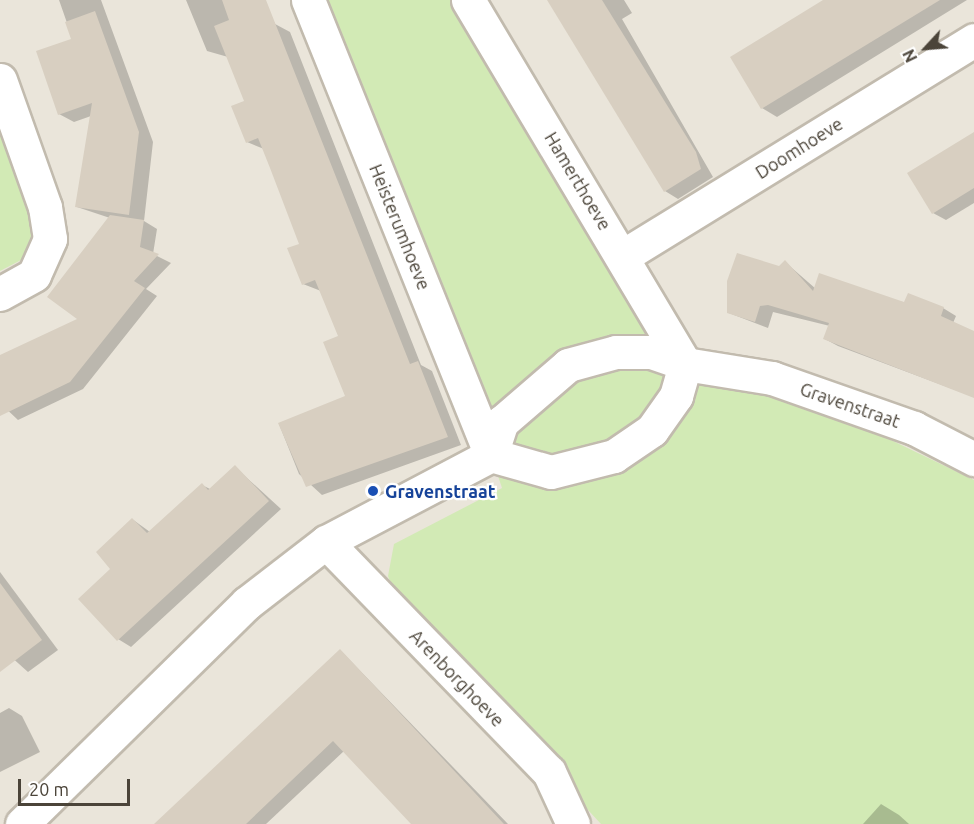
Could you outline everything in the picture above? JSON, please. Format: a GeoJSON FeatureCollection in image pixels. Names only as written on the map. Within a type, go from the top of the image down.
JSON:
{"type":"FeatureCollection","features":[{"type":"Feature","properties":{"kind":"street","name":"Heisterumhoeve"},"geometry":{"type":"LineString","coordinates":[[308,0],[491,455]]}},
{"type":"Feature","properties":{"kind":"street","name":"Hamerthoeve"},"geometry":{"type":"LineString","coordinates":[[468,0],[623,256],[685,364]]}},
{"type":"Feature","properties":{"kind":"street","name":"Doomhoeve"},"geometry":{"type":"LineString","coordinates":[[623,256],[974,40]]}},
{"type":"Feature","properties":{"kind":"street"},"geometry":{"type":"LineString","coordinates":[[0,80],[45,207],[50,239],[34,275],[0,294]]}},
{"type":"Feature","properties":{"kind":"street","name":"Gravenstraat"},"geometry":{"type":"LineString","coordinates":[[491,455],[502,422],[568,365],[616,352],[651,352],[685,364],[772,378],[914,428],[974,459]]}},
{"type":"Feature","properties":{"kind":"street"},"geometry":{"type":"LineString","coordinates":[[22,824],[247,603],[326,542],[491,455],[551,472],[614,456],[652,430],[676,396],[685,364]]}},
{"type":"Feature","properties":{"kind":"street","name":"Arenborghoeve"},"geometry":{"type":"LineString","coordinates":[[326,542],[549,772],[573,824]]}},
{"type":"Feature","properties":{"kind":"shaded area"},"geometry":{"type":"Polygon","coordinates":[[[0,0],[974,0],[974,824],[0,824],[0,0]]]}},
{"type":"Feature","properties":{"kind":"green space"},"geometry":{"type":"Polygon","coordinates":[[[320,0],[457,0],[656,326],[730,381],[839,415],[974,480],[974,824],[601,824],[399,606],[388,576],[394,544],[502,488],[433,279],[320,0]]]}},
{"type":"Feature","properties":{"kind":"green space"},"geometry":{"type":"Polygon","coordinates":[[[0,111],[36,222],[35,242],[23,259],[0,271],[0,111]]]}},
{"type":"Feature","properties":{"kind":"building"},"geometry":{"type":"Polygon","coordinates":[[[222,0],[266,0],[410,364],[418,361],[448,437],[306,487],[278,423],[345,396],[323,342],[338,336],[315,280],[302,285],[287,248],[299,244],[270,168],[258,138],[246,143],[231,106],[244,101],[214,26],[229,20],[222,0]]]}},
{"type":"Feature","properties":{"kind":"building"},"geometry":{"type":"Polygon","coordinates":[[[547,0],[602,0],[696,152],[701,169],[664,192],[547,0]]]}},
{"type":"Feature","properties":{"kind":"building"},"geometry":{"type":"Polygon","coordinates":[[[823,0],[940,0],[761,109],[730,57],[823,0]]]}},
{"type":"Feature","properties":{"kind":"building"},"geometry":{"type":"Polygon","coordinates":[[[95,11],[139,132],[129,215],[75,207],[92,103],[58,115],[36,51],[71,39],[65,22],[95,11]]]}},
{"type":"Feature","properties":{"kind":"building"},"geometry":{"type":"Polygon","coordinates":[[[974,132],[974,188],[932,214],[907,173],[974,132]]]}},
{"type":"Feature","properties":{"kind":"building"},"geometry":{"type":"Polygon","coordinates":[[[110,215],[144,220],[140,247],[159,254],[134,281],[145,288],[70,382],[0,416],[0,355],[77,319],[47,297],[110,215]]]}},
{"type":"Feature","properties":{"kind":"building"},"geometry":{"type":"Polygon","coordinates":[[[737,253],[779,266],[785,260],[813,291],[819,273],[904,302],[908,293],[944,307],[941,316],[974,331],[974,398],[823,339],[829,323],[768,305],[760,306],[755,322],[727,313],[727,281],[737,253]]]}},
{"type":"Feature","properties":{"kind":"building"},"geometry":{"type":"Polygon","coordinates":[[[235,465],[269,501],[117,641],[78,599],[110,569],[96,552],[132,518],[147,533],[202,483],[208,490],[235,465]]]}},
{"type":"Feature","properties":{"kind":"building"},"geometry":{"type":"Polygon","coordinates":[[[0,583],[42,640],[0,672],[0,583]]]}},
{"type":"Feature","properties":{"kind":"building"},"geometry":{"type":"Polygon","coordinates":[[[340,649],[504,824],[411,824],[333,741],[246,824],[154,824],[340,649]]]}},
{"type":"Feature","properties":{"kind":"place","name":"Gravenstraat"},"geometry":{"type":"Point","coordinates":[373,491]}}]}
